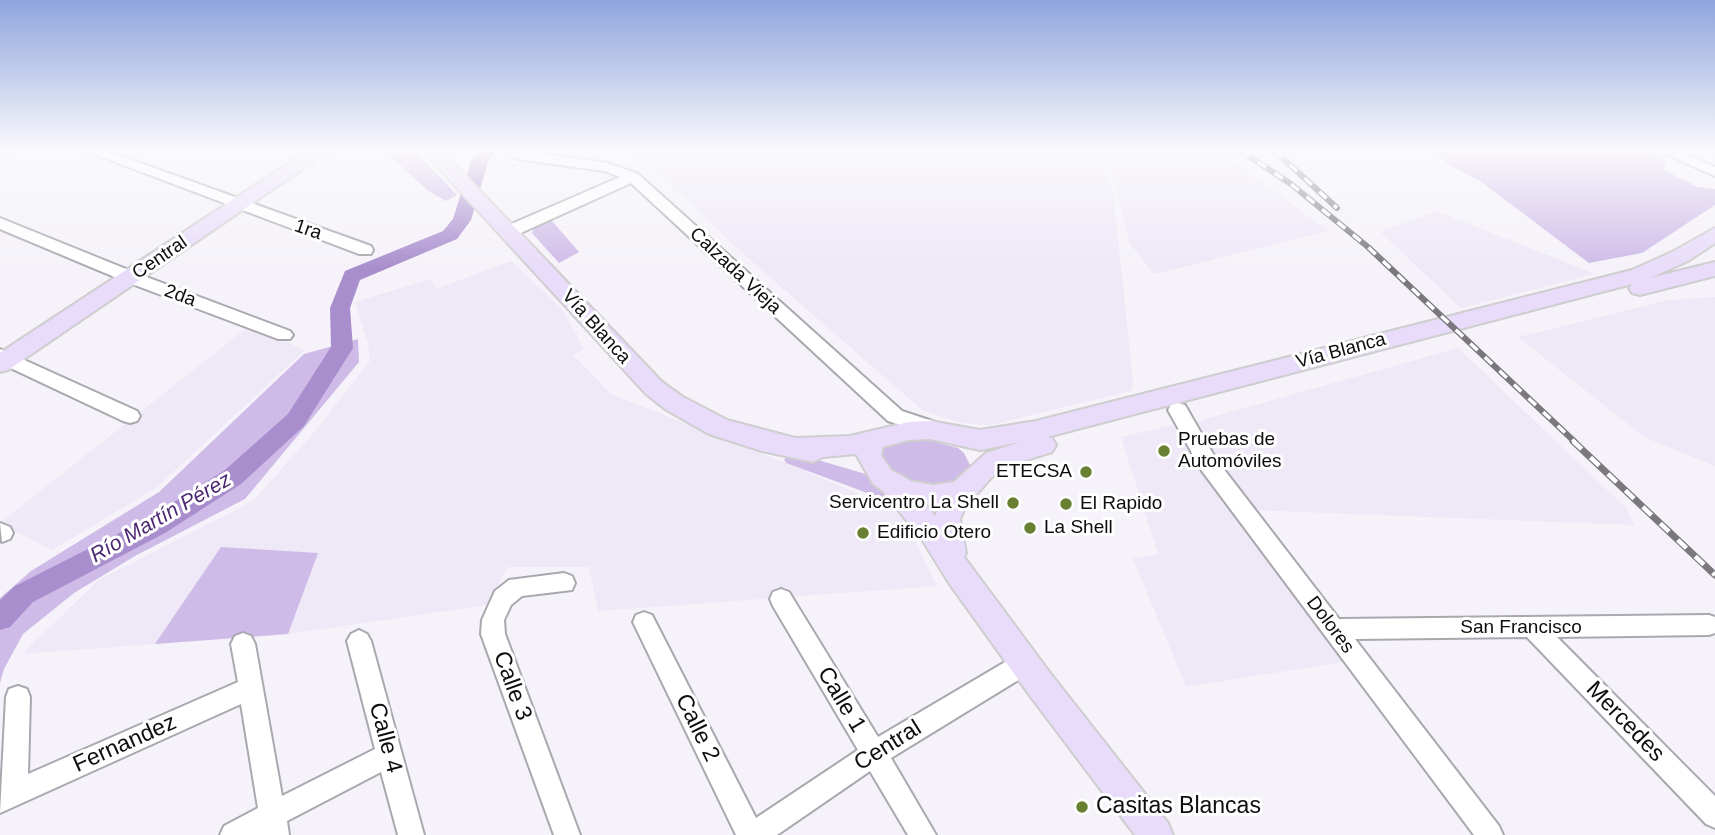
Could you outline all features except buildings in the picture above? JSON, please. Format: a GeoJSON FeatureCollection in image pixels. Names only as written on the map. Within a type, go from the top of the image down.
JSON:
{"type":"FeatureCollection","features":[{"type":"Feature","properties":{"kind":"main road","name":"Central"},"geometry":{"type":"LineString","coordinates":[[3,359],[261,190]]}},
{"type":"Feature","properties":{"kind":"main road","name":"Vía Blanca"},"geometry":{"type":"LineString","coordinates":[[469,190],[636,371],[674,403],[718,427],[762,441],[851,461],[915,493],[940,496],[955,493],[995,460],[1014,452],[1715,269]]}},
{"type":"Feature","properties":{"kind":"main road","name":"Vía Blanca"},"geometry":{"type":"LineString","coordinates":[[796,448],[850,446],[884,431],[920,430],[986,440],[1036,430],[1639,275],[1681,256],[1715,234]]}},
{"type":"Feature","properties":{"kind":"main road"},"geometry":{"type":"LineString","coordinates":[[884,431],[868,451],[885,478],[933,533],[959,574],[1156,835]]}},
{"type":"Feature","properties":{"kind":"main road"},"geometry":{"type":"LineString","coordinates":[[959,435],[975,446],[983,461],[977,477],[956,499],[947,519],[948,537],[959,574]]}},
{"type":"Feature","properties":{"kind":"street","name":"1ra"},"geometry":{"type":"LineString","coordinates":[[195,190],[365,250]]}},
{"type":"Feature","properties":{"kind":"street"},"geometry":{"type":"LineString","coordinates":[[500,223],[596,190]]}},
{"type":"Feature","properties":{"kind":"street","name":"Calzada Vieja"},"geometry":{"type":"LineString","coordinates":[[646,190],[884,431]]}},
{"type":"Feature","properties":{"kind":"street","name":"2da"},"geometry":{"type":"LineString","coordinates":[[0,223],[130,277],[284,335]]}},
{"type":"Feature","properties":{"kind":"street"},"geometry":{"type":"LineString","coordinates":[[3,359],[130,416]]}},
{"type":"Feature","properties":{"kind":"street","name":"Dolores"},"geometry":{"type":"LineString","coordinates":[[1178,410],[1209,465],[1490,835]]}},
{"type":"Feature","properties":{"kind":"street","name":"Calle 3"},"geometry":{"type":"LineString","coordinates":[[564,583],[517,587],[503,598],[493,620],[493,634],[567,835]]}},
{"type":"Feature","properties":{"kind":"street","name":"Calle 1"},"geometry":{"type":"LineString","coordinates":[[781,599],[923,835]]}},
{"type":"Feature","properties":{"kind":"street","name":"Calle 2"},"geometry":{"type":"LineString","coordinates":[[644,622],[752,835]]}},
{"type":"Feature","properties":{"kind":"street","name":"San Francisco"},"geometry":{"type":"LineString","coordinates":[[1333,629],[1534,629],[1709,625]]}},
{"type":"Feature","properties":{"kind":"street","name":"Mercedes"},"geometry":{"type":"LineString","coordinates":[[1534,629],[1715,815]]}},
{"type":"Feature","properties":{"kind":"street","name":"Calle 4"},"geometry":{"type":"LineString","coordinates":[[359,641],[411,835]]}},
{"type":"Feature","properties":{"kind":"street"},"geometry":{"type":"LineString","coordinates":[[243,644],[274,825]]}},
{"type":"Feature","properties":{"kind":"street","name":"Central"},"geometry":{"type":"LineString","coordinates":[[752,835],[873,754],[1025,663]]}},
{"type":"Feature","properties":{"kind":"street","name":"Fernandez"},"geometry":{"type":"LineString","coordinates":[[8,797],[250,688]]}},
{"type":"Feature","properties":{"kind":"street"},"geometry":{"type":"LineString","coordinates":[[8,797],[18,697]]}},
{"type":"Feature","properties":{"kind":"street"},"geometry":{"type":"LineString","coordinates":[[233,835],[274,825],[389,755]]}},
{"type":"Feature","properties":{"kind":"shaded area"},"geometry":{"type":"Polygon","coordinates":[[[452,190],[457,195],[446,201],[428,191],[452,190]]]}},
{"type":"Feature","properties":{"kind":"shaded area"},"geometry":{"type":"Polygon","coordinates":[[[676,190],[1113,190],[1133,382],[1131,391],[990,425],[961,423],[922,410],[739,250],[676,190]]]}},
{"type":"Feature","properties":{"kind":"shaded area"},"geometry":{"type":"Polygon","coordinates":[[[1116,190],[1273,190],[1329,231],[1154,274],[1130,244],[1116,190]]]}},
{"type":"Feature","properties":{"kind":"shaded area"},"geometry":{"type":"Polygon","coordinates":[[[1492,190],[1715,190],[1715,205],[1642,253],[1589,263],[1492,190]]]}},
{"type":"Feature","properties":{"kind":"shaded area"},"geometry":{"type":"Polygon","coordinates":[[[1437,211],[1594,274],[1461,308],[1380,232],[1437,211]]]}},
{"type":"Feature","properties":{"kind":"shaded area"},"geometry":{"type":"Polygon","coordinates":[[[552,221],[579,252],[559,263],[532,233],[535,225],[552,221]]]}},
{"type":"Feature","properties":{"kind":"shaded area"},"geometry":{"type":"Polygon","coordinates":[[[511,261],[561,308],[584,349],[573,355],[611,394],[901,512],[937,586],[598,611],[589,567],[508,567],[487,605],[288,634],[22,654],[99,580],[253,501],[312,435],[370,361],[368,344],[355,302],[431,279],[436,289],[511,261]]]}},
{"type":"Feature","properties":{"kind":"shaded area"},"geometry":{"type":"Polygon","coordinates":[[[1715,297],[1715,466],[1644,437],[1518,337],[1670,300],[1715,297]]]}},
{"type":"Feature","properties":{"kind":"shaded area"},"geometry":{"type":"Polygon","coordinates":[[[249,326],[305,350],[156,488],[52,550],[0,523],[249,326]]]}},
{"type":"Feature","properties":{"kind":"shaded area"},"geometry":{"type":"Polygon","coordinates":[[[358,339],[359,362],[245,499],[135,556],[74,593],[23,634],[4,669],[0,683],[0,598],[31,571],[159,492],[304,354],[358,339]]]}},
{"type":"Feature","properties":{"kind":"shaded area"},"geometry":{"type":"Polygon","coordinates":[[[1458,348],[1627,509],[1634,525],[1251,510],[1195,422],[1458,348]]]}},
{"type":"Feature","properties":{"kind":"shaded area"},"geometry":{"type":"Polygon","coordinates":[[[1172,425],[1333,629],[1348,661],[1186,687],[1133,558],[1158,554],[1121,437],[1172,425]]]}},
{"type":"Feature","properties":{"kind":"shaded area"},"geometry":{"type":"Polygon","coordinates":[[[905,440],[928,440],[958,448],[964,453],[972,469],[964,481],[929,488],[889,474],[878,455],[884,446],[905,440]]]}},
{"type":"Feature","properties":{"kind":"shaded area"},"geometry":{"type":"Polygon","coordinates":[[[792,456],[808,457],[869,475],[908,508],[786,463],[784,459],[792,456]]]}},
{"type":"Feature","properties":{"kind":"shaded area"},"geometry":{"type":"Polygon","coordinates":[[[221,547],[318,553],[288,634],[155,644],[221,547]]]}},
{"type":"Feature","properties":{"kind":"waterway","name":"Río Martín Pérez"},"geometry":{"type":"LineString","coordinates":[[0,618],[24,594],[156,526],[233,477],[296,420],[342,348],[340,308],[352,276],[450,235],[462,220],[471,190]]}},
{"type":"Feature","properties":{"kind":"railway"},"geometry":{"type":"LineString","coordinates":[[1298,190],[1368,247],[1575,442]]}},
{"type":"Feature","properties":{"kind":"railway"},"geometry":{"type":"LineString","coordinates":[[1317,190],[1337,208]]}},
{"type":"Feature","properties":{"kind":"railway"},"geometry":{"type":"LineString","coordinates":[[1573,441],[1715,575]]}},
{"type":"Feature","properties":{"kind":"place","name":"Pruebas de Automóviles"},"geometry":{"type":"Point","coordinates":[1164,451]}},
{"type":"Feature","properties":{"kind":"place","name":"ETECSA"},"geometry":{"type":"Point","coordinates":[1086,472]}},
{"type":"Feature","properties":{"kind":"place","name":"Servicentro La Shell"},"geometry":{"type":"Point","coordinates":[1013,503]}},
{"type":"Feature","properties":{"kind":"place","name":"El Rapido"},"geometry":{"type":"Point","coordinates":[1066,504]}},
{"type":"Feature","properties":{"kind":"place","name":"La Shell"},"geometry":{"type":"Point","coordinates":[1030,528]}},
{"type":"Feature","properties":{"kind":"place","name":"Edificio Otero"},"geometry":{"type":"Point","coordinates":[863,533]}},
{"type":"Feature","properties":{"kind":"place","name":"Casitas Blancas"},"geometry":{"type":"Point","coordinates":[1082,807]}}]}
